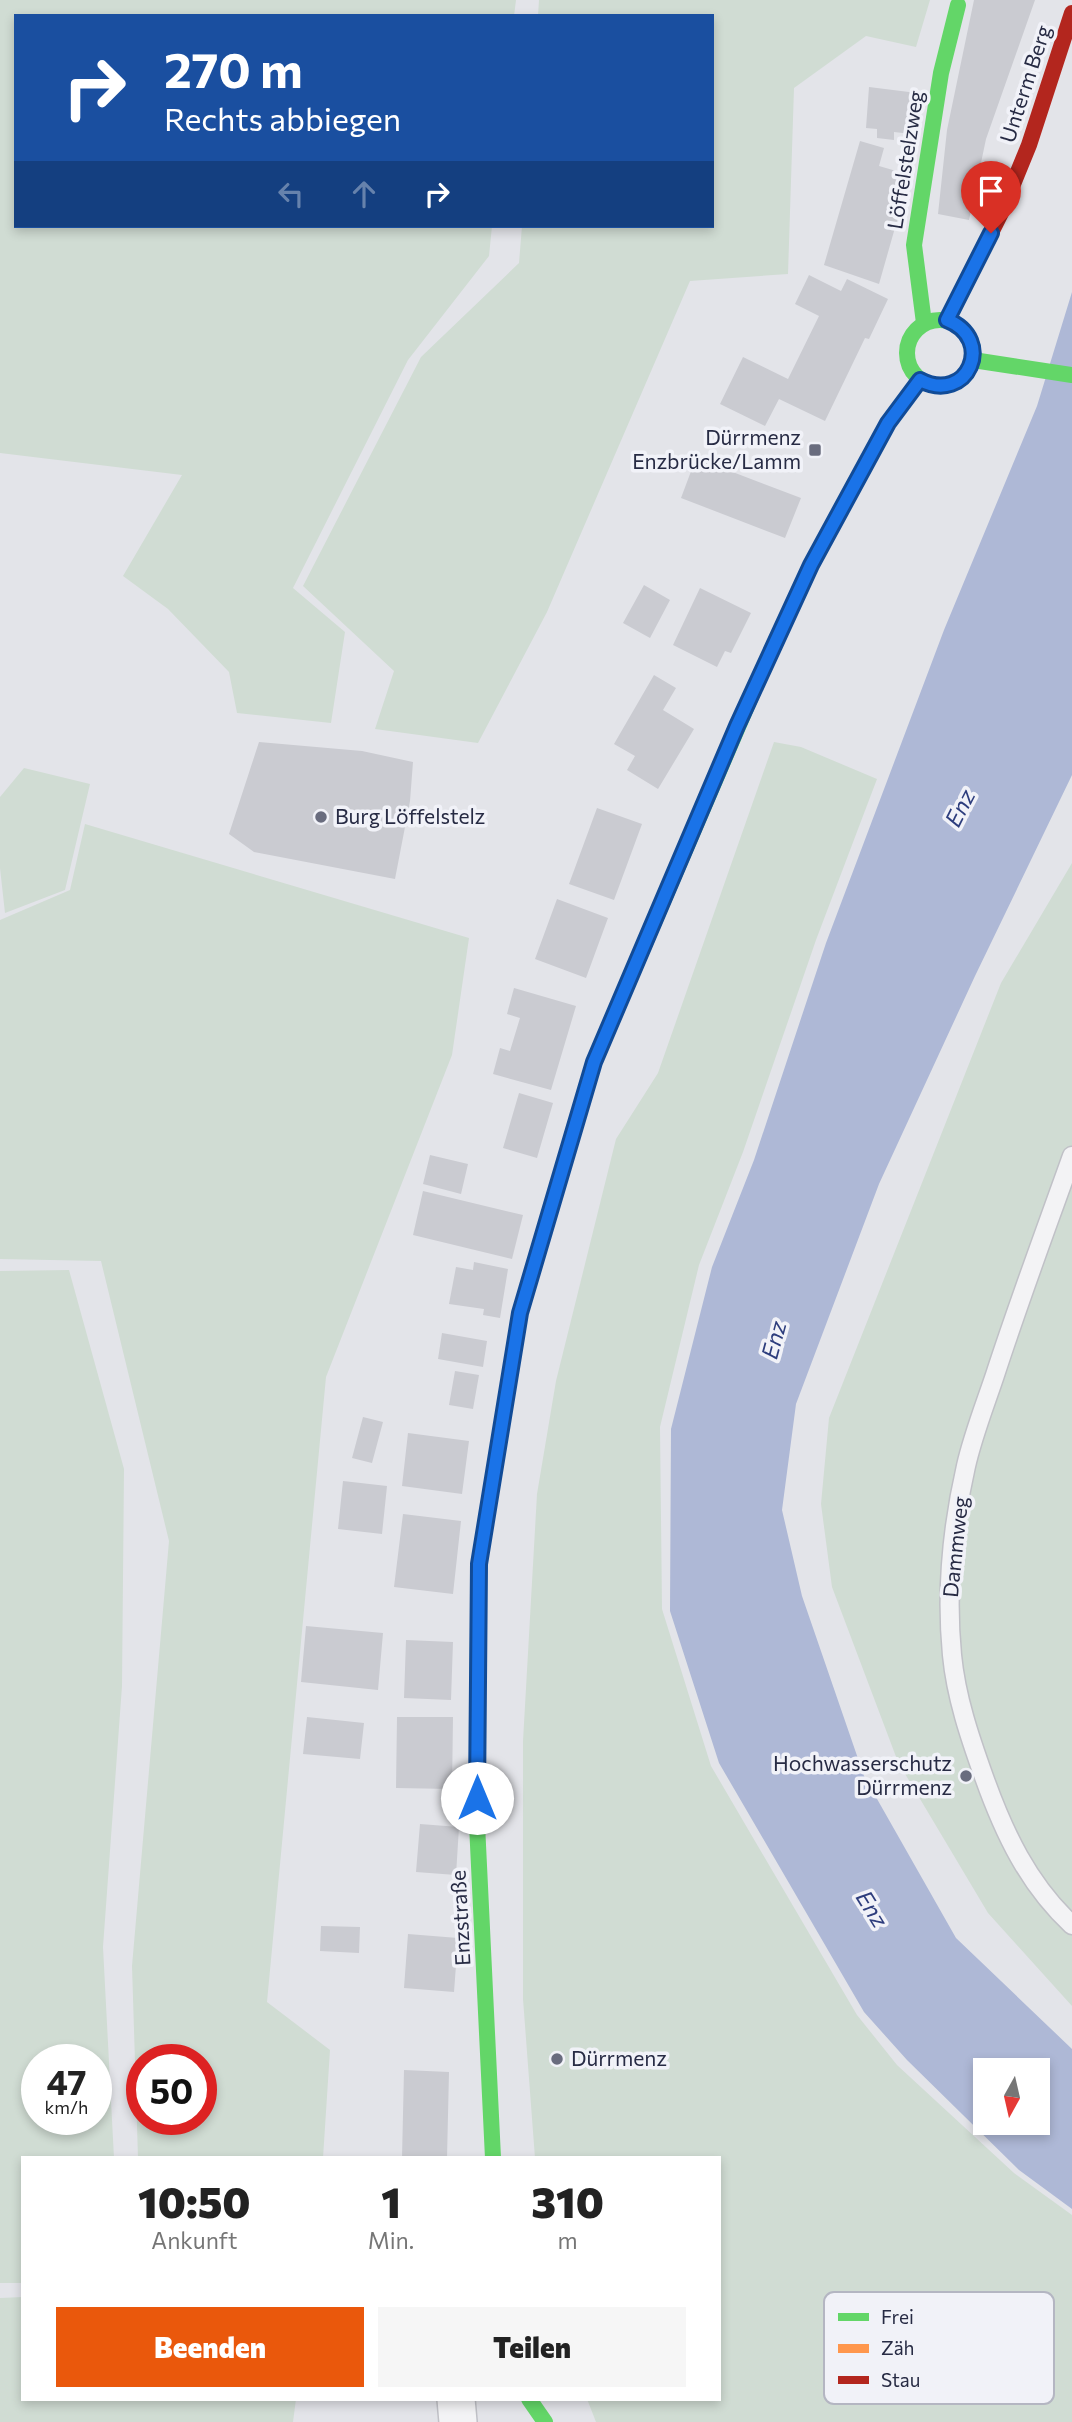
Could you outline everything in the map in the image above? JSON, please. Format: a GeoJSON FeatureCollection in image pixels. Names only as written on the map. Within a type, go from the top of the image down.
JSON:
{"type":"FeatureCollection","features":[{"type":"Feature","properties":{"kind":"main road","name":"Löffelstelzweg"},"geometry":{"type":"LineString","coordinates":[[924,323],[914,245],[941,73],[958,5]]}},
{"type":"Feature","properties":{"kind":"main road","name":"Unterm Berg"},"geometry":{"type":"LineString","coordinates":[[947,320],[1002,211],[1029,145],[1072,13]]}},
{"type":"Feature","properties":{"kind":"main road"},"geometry":{"type":"LineString","coordinates":[[947,320],[965,331],[973,349],[973,359],[962,378],[952,384],[930,385],[920,380],[912,371],[908,361],[909,340],[924,323],[947,320]]}},
{"type":"Feature","properties":{"kind":"main road"},"geometry":{"type":"LineString","coordinates":[[973,359],[1072,375]]}},
{"type":"Feature","properties":{"kind":"main road","name":"Enzstraße"},"geometry":{"type":"LineString","coordinates":[[493,2156],[477,1824],[479,1564],[520,1313],[594,1062],[737,726],[811,565],[888,423],[920,380]]}},
{"type":"Feature","properties":{"kind":"main road"},"geometry":{"type":"LineString","coordinates":[[523,2401],[526,2422]]}},
{"type":"Feature","properties":{"kind":"main road"},"geometry":{"type":"LineString","coordinates":[[530,2401],[545,2422]]}},
{"type":"Feature","properties":{"kind":"street"},"geometry":{"type":"LineString","coordinates":[[456,2401],[458,2422]]}},
{"type":"Feature","properties":{"kind":"lane","name":"Dammweg"},"geometry":{"type":"LineString","coordinates":[[1072,1156],[1015,1313],[966,1465],[952,1553],[949,1607],[952,1658],[967,1729],[1000,1821],[1025,1871],[1055,1910],[1072,1925]]}},
{"type":"Feature","properties":{"kind":"shaded area"},"geometry":{"type":"Polygon","coordinates":[[[0,0],[516,0],[514,14],[14,14],[14,228],[492,228],[489,256],[408,360],[293,588],[345,632],[331,723],[237,713],[229,672],[168,609],[123,576],[182,475],[0,453],[0,0]]]}},
{"type":"Feature","properties":{"kind":"shaded area"},"geometry":{"type":"Polygon","coordinates":[[[539,0],[930,0],[916,47],[866,36],[794,88],[788,274],[690,281],[547,612],[478,743],[375,729],[394,671],[303,586],[421,357],[519,263],[522,228],[714,228],[714,14],[538,14],[539,0]]]}},
{"type":"Feature","properties":{"kind":"shaded area"},"geometry":{"type":"Polygon","coordinates":[[[774,742],[801,747],[877,779],[816,940],[743,1152],[699,1265],[660,1427],[662,1609],[711,1766],[857,2015],[897,2065],[1014,2173],[1072,2215],[1072,2422],[596,2422],[588,2401],[721,2401],[721,2156],[535,2156],[523,1999],[523,1741],[537,1494],[556,1381],[616,1139],[658,1073],[774,742]]]}},
{"type":"Feature","properties":{"kind":"shaded area"},"geometry":{"type":"Polygon","coordinates":[[[24,768],[90,784],[65,890],[5,913],[0,868],[0,797],[24,768]]]}},
{"type":"Feature","properties":{"kind":"shaded area"},"geometry":{"type":"Polygon","coordinates":[[[85,824],[469,938],[452,1055],[326,1377],[267,2002],[330,2050],[323,2156],[138,2156],[137,2135],[217,2135],[217,2044],[134,2044],[132,1966],[169,1541],[101,1261],[0,1259],[0,920],[70,890],[85,824]]]}},
{"type":"Feature","properties":{"kind":"shaded area"},"geometry":{"type":"Polygon","coordinates":[[[1072,863],[1072,2006],[988,1913],[898,1762],[832,1587],[821,1504],[829,1418],[1001,983],[1072,863]]]}},
{"type":"Feature","properties":{"kind":"shaded area"},"geometry":{"type":"Polygon","coordinates":[[[69,1270],[124,1469],[122,1686],[103,1947],[108,2044],[21,2044],[21,2135],[112,2135],[112,2120],[114,2156],[21,2156],[21,2283],[0,2283],[0,1271],[69,1270]]]}},
{"type":"Feature","properties":{"kind":"shaded area"},"geometry":{"type":"Polygon","coordinates":[[[21,2297],[21,2401],[296,2401],[293,2422],[0,2422],[0,2298],[21,2297]]]}},
{"type":"Feature","properties":{"kind":"water","name":"Enz"},"geometry":{"type":"Polygon","coordinates":[[[1072,292],[1072,775],[879,1184],[796,1404],[782,1510],[802,1596],[864,1776],[956,1938],[1072,2049],[1072,2209],[1019,2170],[983,2135],[1050,2135],[1050,2058],[973,2058],[973,2125],[907,2060],[864,2012],[719,1763],[670,1611],[671,1429],[712,1267],[754,1160],[826,943],[944,630],[1037,406],[1072,292]]]}},
{"type":"Feature","properties":{"kind":"building"},"geometry":{"type":"Polygon","coordinates":[[[974,0],[1035,0],[986,139],[969,220],[938,214],[947,130],[974,0]]]}},
{"type":"Feature","properties":{"kind":"building"},"geometry":{"type":"Polygon","coordinates":[[[869,87],[917,93],[912,134],[894,132],[894,140],[877,138],[877,129],[866,128],[869,87]]]}},
{"type":"Feature","properties":{"kind":"building"},"geometry":{"type":"Polygon","coordinates":[[[860,141],[884,148],[879,166],[910,175],[879,284],[824,265],[860,141]]]}},
{"type":"Feature","properties":{"kind":"building"},"geometry":{"type":"Polygon","coordinates":[[[809,275],[841,291],[847,279],[888,299],[869,339],[865,338],[825,421],[779,399],[765,426],[720,404],[743,357],[788,379],[819,316],[795,304],[809,275]]]}},
{"type":"Feature","properties":{"kind":"building"},"geometry":{"type":"Polygon","coordinates":[[[696,458],[801,498],[785,538],[681,498],[696,458]]]}},
{"type":"Feature","properties":{"kind":"building"},"geometry":{"type":"Polygon","coordinates":[[[644,585],[670,600],[650,638],[623,623],[644,585]]]}},
{"type":"Feature","properties":{"kind":"building"},"geometry":{"type":"Polygon","coordinates":[[[700,588],[751,613],[731,653],[725,651],[717,667],[673,645],[700,588]]]}},
{"type":"Feature","properties":{"kind":"building"},"geometry":{"type":"Polygon","coordinates":[[[654,675],[676,688],[663,710],[694,729],[658,789],[627,770],[635,756],[614,744],[654,675]]]}},
{"type":"Feature","properties":{"kind":"building","name":"Burg Löffelstelz"},"geometry":{"type":"Polygon","coordinates":[[[259,742],[362,751],[413,762],[410,801],[395,879],[254,852],[229,834],[259,742]]]}},
{"type":"Feature","properties":{"kind":"building"},"geometry":{"type":"Polygon","coordinates":[[[597,808],[642,824],[614,900],[569,884],[597,808]]]}},
{"type":"Feature","properties":{"kind":"building"},"geometry":{"type":"Polygon","coordinates":[[[557,899],[608,918],[586,978],[535,959],[557,899]]]}},
{"type":"Feature","properties":{"kind":"building"},"geometry":{"type":"Polygon","coordinates":[[[514,988],[576,1006],[551,1090],[493,1074],[500,1048],[510,1051],[520,1018],[507,1014],[514,988]]]}},
{"type":"Feature","properties":{"kind":"building"},"geometry":{"type":"Polygon","coordinates":[[[519,1093],[553,1103],[537,1158],[503,1148],[519,1093]]]}},
{"type":"Feature","properties":{"kind":"building"},"geometry":{"type":"Polygon","coordinates":[[[430,1155],[468,1164],[461,1194],[423,1184],[430,1155]]]}},
{"type":"Feature","properties":{"kind":"building"},"geometry":{"type":"Polygon","coordinates":[[[423,1191],[523,1215],[512,1259],[413,1235],[423,1191]]]}},
{"type":"Feature","properties":{"kind":"building"},"geometry":{"type":"Polygon","coordinates":[[[474,1262],[508,1269],[500,1318],[483,1315],[484,1309],[449,1304],[456,1267],[473,1270],[474,1262]]]}},
{"type":"Feature","properties":{"kind":"building"},"geometry":{"type":"Polygon","coordinates":[[[442,1333],[487,1341],[483,1367],[438,1359],[442,1333]]]}},
{"type":"Feature","properties":{"kind":"building"},"geometry":{"type":"Polygon","coordinates":[[[455,1371],[479,1375],[473,1409],[449,1405],[455,1371]]]}},
{"type":"Feature","properties":{"kind":"building"},"geometry":{"type":"Polygon","coordinates":[[[363,1417],[383,1422],[372,1463],[352,1458],[363,1417]]]}},
{"type":"Feature","properties":{"kind":"building"},"geometry":{"type":"Polygon","coordinates":[[[408,1433],[469,1441],[462,1494],[402,1486],[408,1433]]]}},
{"type":"Feature","properties":{"kind":"building"},"geometry":{"type":"Polygon","coordinates":[[[343,1481],[387,1486],[382,1534],[338,1529],[343,1481]]]}},
{"type":"Feature","properties":{"kind":"building"},"geometry":{"type":"Polygon","coordinates":[[[403,1514],[461,1521],[453,1594],[394,1587],[403,1514]]]}},
{"type":"Feature","properties":{"kind":"building"},"geometry":{"type":"Polygon","coordinates":[[[306,1626],[383,1633],[378,1690],[301,1682],[306,1626]]]}},
{"type":"Feature","properties":{"kind":"building"},"geometry":{"type":"Polygon","coordinates":[[[406,1640],[453,1642],[451,1700],[404,1698],[406,1640]]]}},
{"type":"Feature","properties":{"kind":"building"},"geometry":{"type":"Polygon","coordinates":[[[307,1717],[364,1723],[360,1759],[303,1754],[307,1717]]]}},
{"type":"Feature","properties":{"kind":"building"},"geometry":{"type":"Polygon","coordinates":[[[397,1717],[453,1717],[452,1789],[396,1788],[397,1717]]]}},
{"type":"Feature","properties":{"kind":"building"},"geometry":{"type":"Polygon","coordinates":[[[420,1824],[459,1827],[456,1875],[416,1872],[420,1824]]]}},
{"type":"Feature","properties":{"kind":"building"},"geometry":{"type":"Polygon","coordinates":[[[321,1926],[360,1927],[359,1953],[320,1951],[321,1926]]]}},
{"type":"Feature","properties":{"kind":"building"},"geometry":{"type":"Polygon","coordinates":[[[408,1934],[458,1938],[454,1992],[404,1988],[408,1934]]]}},
{"type":"Feature","properties":{"kind":"building"},"geometry":{"type":"Polygon","coordinates":[[[404,2070],[449,2072],[447,2156],[402,2156],[404,2070]]]}},
{"type":"Feature","properties":{"kind":"traffic: fast"},"geometry":{"type":"LineString","coordinates":[[924,323],[914,245],[941,73],[958,5]]}},
{"type":"Feature","properties":{"kind":"traffic: fast"},"geometry":{"type":"LineString","coordinates":[[934,320],[946,320],[958,325],[968,335],[973,353],[971,366],[958,381],[946,386],[934,386],[922,381],[912,371],[907,359],[907,347],[912,335],[922,325],[934,320]]}},
{"type":"Feature","properties":{"kind":"traffic: fast"},"geometry":{"type":"LineString","coordinates":[[973,360],[1072,375]]}},
{"type":"Feature","properties":{"kind":"traffic: fast"},"geometry":{"type":"LineString","coordinates":[[552,1204],[594,1062],[759,678]]}},
{"type":"Feature","properties":{"kind":"traffic: fast"},"geometry":{"type":"LineString","coordinates":[[478,1636],[477,1824],[493,2156]]}},
{"type":"Feature","properties":{"kind":"traffic: fast"},"geometry":{"type":"LineString","coordinates":[[530,2401],[545,2422]]}},
{"type":"Feature","properties":{"kind":"traffic: slow"},"geometry":{"type":"LineString","coordinates":[[759,678],[811,565],[888,423],[920,380]]}},
{"type":"Feature","properties":{"kind":"traffic: slow"},"geometry":{"type":"LineString","coordinates":[[478,1636],[479,1564],[520,1313],[552,1204]]}},
{"type":"Feature","properties":{"kind":"traffic: jam"},"geometry":{"type":"LineString","coordinates":[[947,320],[1002,211],[1029,145],[1072,13]]}},
{"type":"Feature","properties":{"kind":"place","name":"Dürrmenz Enzbrücke/Lamm"},"geometry":{"type":"Point","coordinates":[815,450]}},
{"type":"Feature","properties":{"kind":"place","name":"Burg Löffelstelz"},"geometry":{"type":"Point","coordinates":[321,817]}},
{"type":"Feature","properties":{"kind":"place","name":"Hochwasserschutz Dürrmenz"},"geometry":{"type":"Point","coordinates":[966,1776]}},
{"type":"Feature","properties":{"kind":"place","name":"Dürrmenz"},"geometry":{"type":"Point","coordinates":[557,2059]}},
{"type":"Feature","properties":{"kind":"route"},"geometry":{"type":"LineString","coordinates":[[477,1798],[479,1564],[520,1313],[594,1062],[737,726],[811,565],[862,470],[888,423],[920,380],[930,385],[952,384],[969,370],[973,359],[970,340],[957,324],[947,320],[991,233]]}}]}
